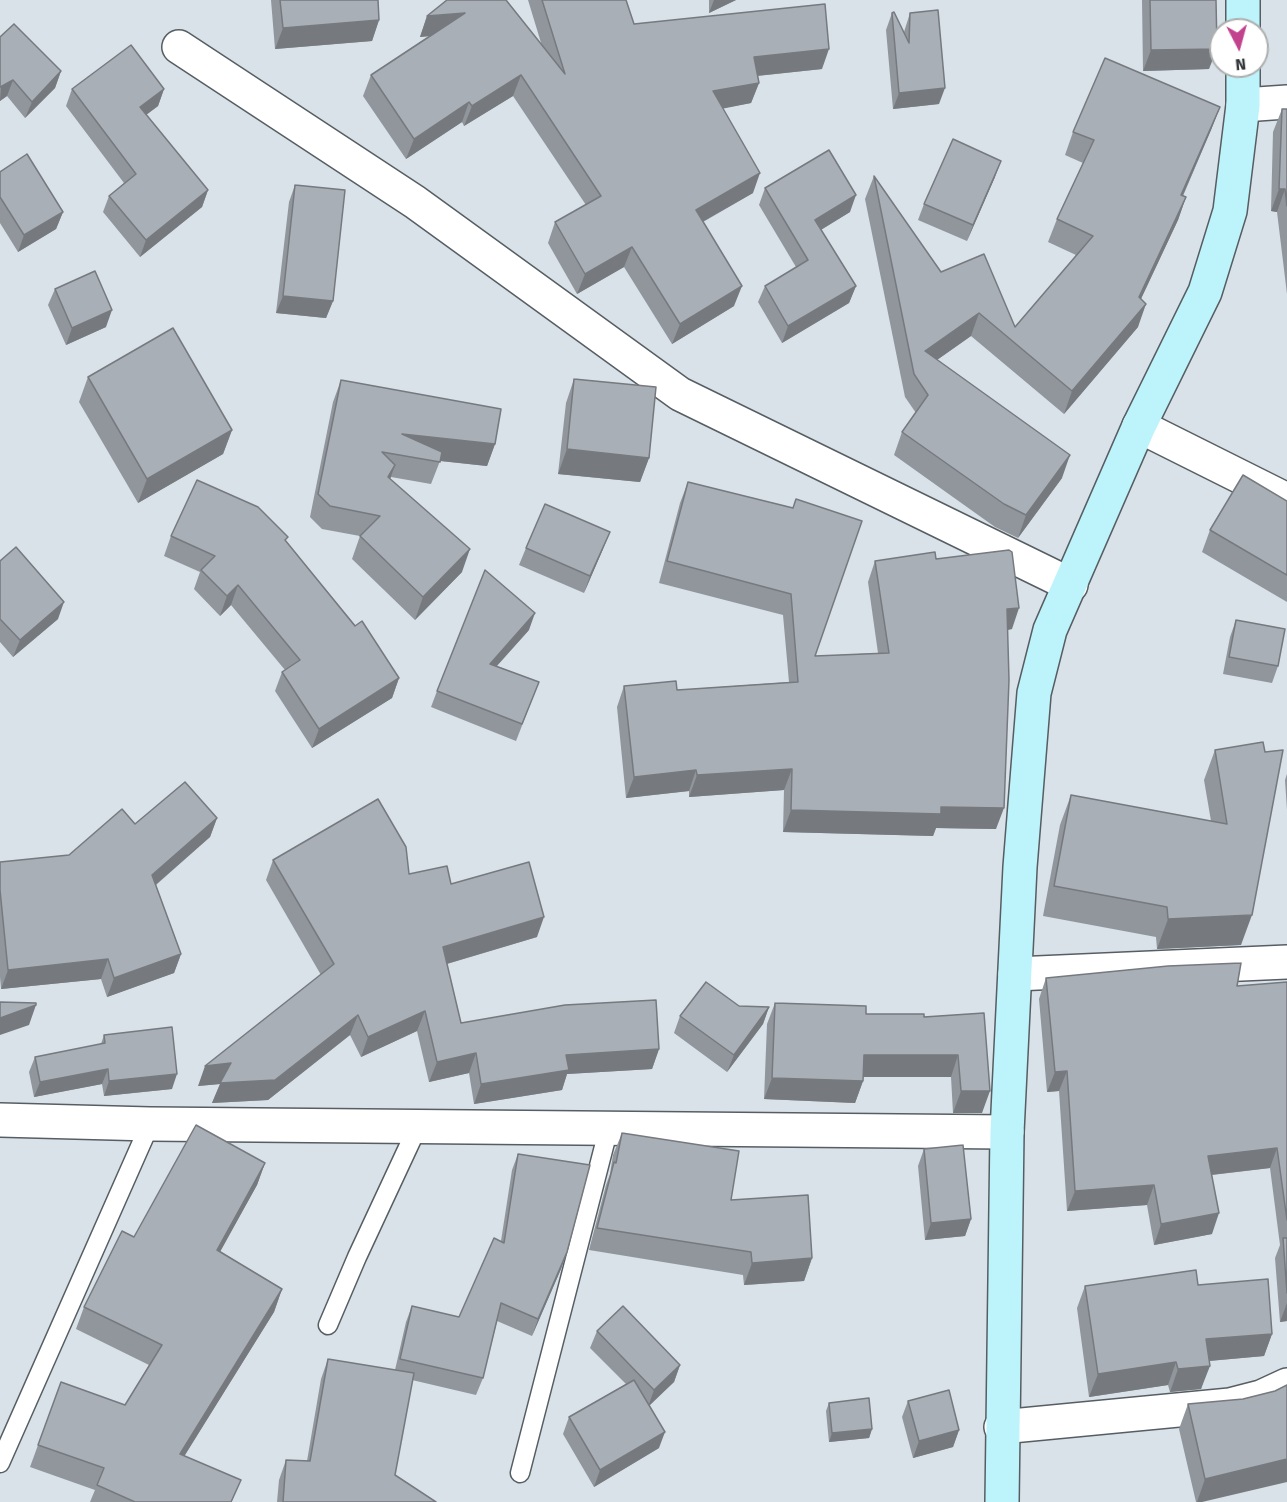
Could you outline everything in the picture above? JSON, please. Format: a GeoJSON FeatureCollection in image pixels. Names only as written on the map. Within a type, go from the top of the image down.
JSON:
{"type":"FeatureCollection","features":[{"type":"Feature","properties":{"kind":"main road"},"geometry":{"type":"LineString","coordinates":[[1243,0],[1243,18]]}},
{"type":"Feature","properties":{"kind":"main road"},"geometry":{"type":"LineString","coordinates":[[1002,1502],[1007,1132],[1020,867],[1034,693],[1050,630],[1139,426],[1205,292],[1230,212],[1243,105],[1243,78]]}},
{"type":"Feature","properties":{"kind":"street"},"geometry":{"type":"LineString","coordinates":[[179,47],[415,202],[680,394],[1071,585]]}},
{"type":"Feature","properties":{"kind":"street"},"geometry":{"type":"LineString","coordinates":[[1243,105],[1287,102]]}},
{"type":"Feature","properties":{"kind":"street"},"geometry":{"type":"LineString","coordinates":[[1139,426],[1287,500]]}},
{"type":"Feature","properties":{"kind":"street"},"geometry":{"type":"LineString","coordinates":[[1015,974],[1287,962]]}},
{"type":"Feature","properties":{"kind":"street"},"geometry":{"type":"LineString","coordinates":[[0,1120],[150,1124],[1007,1132]]}},
{"type":"Feature","properties":{"kind":"street"},"geometry":{"type":"LineString","coordinates":[[1002,1426],[1230,1405],[1261,1397],[1287,1385]]}},
{"type":"Feature","properties":{"kind":"lane"},"geometry":{"type":"LineString","coordinates":[[0,1463],[150,1124]]}},
{"type":"Feature","properties":{"kind":"lane"},"geometry":{"type":"LineString","coordinates":[[328,1325],[418,1126]]}},
{"type":"Feature","properties":{"kind":"lane"},"geometry":{"type":"LineString","coordinates":[[520,1473],[609,1127]]}},
{"type":"Feature","properties":{"kind":"building"},"geometry":{"type":"Polygon","coordinates":[[[280,0],[378,0],[379,20],[283,28],[280,0]]]}},
{"type":"Feature","properties":{"kind":"building"},"geometry":{"type":"Polygon","coordinates":[[[447,0],[506,0],[565,74],[542,0],[626,0],[634,24],[825,4],[829,49],[754,57],[759,83],[713,91],[760,173],[696,210],[742,286],[680,324],[632,247],[585,274],[555,222],[601,196],[521,75],[472,106],[469,102],[414,139],[371,75],[465,13],[427,16],[447,0]]]}},
{"type":"Feature","properties":{"kind":"building"},"geometry":{"type":"Polygon","coordinates":[[[1150,0],[1216,0],[1216,18],[1209,18],[1209,49],[1151,50],[1150,0]]]}},
{"type":"Feature","properties":{"kind":"building"},"geometry":{"type":"Polygon","coordinates":[[[938,10],[945,88],[899,93],[892,13],[894,12],[909,43],[910,13],[938,10]]]}},
{"type":"Feature","properties":{"kind":"building"},"geometry":{"type":"Polygon","coordinates":[[[14,24],[61,71],[32,102],[13,80],[0,87],[0,37],[14,24]]]}},
{"type":"Feature","properties":{"kind":"building"},"geometry":{"type":"Polygon","coordinates":[[[131,45],[164,89],[140,107],[208,190],[146,240],[109,196],[136,174],[72,89],[131,45]]]}},
{"type":"Feature","properties":{"kind":"building"},"geometry":{"type":"Polygon","coordinates":[[[1105,58],[1220,107],[1181,195],[1186,197],[1139,297],[1146,304],[1072,391],[979,313],[925,351],[1070,455],[1026,515],[1004,504],[902,432],[928,395],[914,374],[874,176],[941,272],[984,254],[1015,327],[1093,236],[1057,219],[1094,140],[1073,132],[1105,58]]]}},
{"type":"Feature","properties":{"kind":"building"},"geometry":{"type":"Polygon","coordinates":[[[1282,109],[1287,109],[1287,206],[1285,189],[1279,189],[1282,109]]]}},
{"type":"Feature","properties":{"kind":"building"},"geometry":{"type":"Polygon","coordinates":[[[953,139],[1001,161],[973,225],[924,204],[953,139]]]}},
{"type":"Feature","properties":{"kind":"building"},"geometry":{"type":"Polygon","coordinates":[[[829,150],[856,195],[815,220],[856,286],[788,326],[765,286],[808,260],[765,188],[829,150]]]}},
{"type":"Feature","properties":{"kind":"building"},"geometry":{"type":"Polygon","coordinates":[[[27,154],[63,212],[24,235],[0,197],[0,172],[27,154]]]}},
{"type":"Feature","properties":{"kind":"building"},"geometry":{"type":"Polygon","coordinates":[[[295,185],[345,190],[333,301],[283,296],[295,185]]]}},
{"type":"Feature","properties":{"kind":"building"},"geometry":{"type":"Polygon","coordinates":[[[95,271],[112,310],[72,328],[55,289],[95,271]]]}},
{"type":"Feature","properties":{"kind":"building"},"geometry":{"type":"Polygon","coordinates":[[[173,328],[232,430],[147,479],[88,377],[173,328]]]}},
{"type":"Feature","properties":{"kind":"building"},"geometry":{"type":"Polygon","coordinates":[[[574,379],[656,387],[649,458],[567,449],[574,379]]]}},
{"type":"Feature","properties":{"kind":"building"},"geometry":{"type":"Polygon","coordinates":[[[341,380],[501,409],[495,444],[402,434],[442,452],[440,462],[382,452],[395,465],[388,477],[470,549],[423,597],[360,536],[380,516],[330,506],[318,494],[341,380]]]}},
{"type":"Feature","properties":{"kind":"building"},"geometry":{"type":"Polygon","coordinates":[[[1243,475],[1287,501],[1287,575],[1210,530],[1243,475]]]}},
{"type":"Feature","properties":{"kind":"building"},"geometry":{"type":"Polygon","coordinates":[[[197,480],[258,507],[288,537],[285,540],[355,626],[362,621],[399,678],[319,729],[282,672],[300,660],[238,585],[227,596],[201,570],[215,556],[171,536],[197,480]]]}},
{"type":"Feature","properties":{"kind":"building"},"geometry":{"type":"Polygon","coordinates":[[[688,482],[793,508],[796,499],[862,521],[815,656],[889,653],[875,561],[935,552],[936,559],[1009,550],[1012,552],[1019,608],[1007,609],[1009,680],[1004,808],[941,807],[941,814],[791,810],[792,769],[697,775],[696,770],[634,777],[624,686],[676,681],[677,690],[798,682],[791,594],[667,561],[688,482]]]}},
{"type":"Feature","properties":{"kind":"building"},"geometry":{"type":"Polygon","coordinates":[[[545,504],[610,532],[590,576],[526,548],[545,504]]]}},
{"type":"Feature","properties":{"kind":"building"},"geometry":{"type":"Polygon","coordinates":[[[16,547],[64,602],[20,640],[0,619],[0,561],[16,547]]]}},
{"type":"Feature","properties":{"kind":"building"},"geometry":{"type":"Polygon","coordinates":[[[485,570],[535,613],[490,664],[539,682],[522,724],[437,691],[485,570]]]}},
{"type":"Feature","properties":{"kind":"building"},"geometry":{"type":"Polygon","coordinates":[[[1236,620],[1285,629],[1278,666],[1229,657],[1236,620]]]}},
{"type":"Feature","properties":{"kind":"building"},"geometry":{"type":"Polygon","coordinates":[[[1263,742],[1265,752],[1283,750],[1252,915],[1168,919],[1167,907],[1054,886],[1071,795],[1227,824],[1215,750],[1263,742]]]}},
{"type":"Feature","properties":{"kind":"building"},"geometry":{"type":"Polygon","coordinates":[[[185,782],[217,818],[152,875],[181,954],[114,978],[108,959],[8,970],[0,890],[0,862],[69,855],[122,809],[135,824],[185,782]]]}},
{"type":"Feature","properties":{"kind":"building"},"geometry":{"type":"Polygon","coordinates":[[[378,799],[406,847],[409,874],[447,866],[451,884],[529,862],[544,917],[443,947],[461,1023],[565,1005],[656,1000],[659,1049],[566,1055],[569,1070],[481,1084],[476,1053],[437,1062],[425,1011],[368,1037],[358,1015],[275,1080],[220,1083],[231,1063],[205,1066],[334,964],[273,860],[378,799]]]}},
{"type":"Feature","properties":{"kind":"building"},"geometry":{"type":"Polygon","coordinates":[[[1241,963],[1237,986],[1287,982],[1287,1220],[1277,1148],[1208,1156],[1219,1213],[1161,1224],[1154,1185],[1075,1191],[1067,1071],[1055,1072],[1046,978],[1168,966],[1241,963]]]}},
{"type":"Feature","properties":{"kind":"building"},"geometry":{"type":"Polygon","coordinates":[[[706,982],[739,1006],[769,1007],[734,1055],[680,1016],[706,982]]]}},
{"type":"Feature","properties":{"kind":"building"},"geometry":{"type":"Polygon","coordinates":[[[0,1002],[36,1003],[36,1005],[0,1018],[0,1002]]]}},
{"type":"Feature","properties":{"kind":"building"},"geometry":{"type":"Polygon","coordinates":[[[775,1003],[866,1006],[866,1014],[924,1014],[924,1017],[984,1013],[990,1091],[961,1091],[958,1055],[864,1055],[863,1081],[772,1078],[775,1003]]]}},
{"type":"Feature","properties":{"kind":"building"},"geometry":{"type":"Polygon","coordinates":[[[172,1027],[177,1074],[109,1081],[108,1069],[40,1082],[35,1057],[105,1043],[104,1035],[172,1027]]]}},
{"type":"Feature","properties":{"kind":"building"},"geometry":{"type":"Polygon","coordinates":[[[196,1125],[265,1163],[217,1250],[282,1289],[180,1454],[241,1480],[231,1502],[135,1502],[97,1485],[104,1468],[38,1445],[61,1382],[125,1405],[162,1345],[84,1307],[122,1231],[134,1237],[196,1125]]]}},
{"type":"Feature","properties":{"kind":"building"},"geometry":{"type":"Polygon","coordinates":[[[622,1133],[739,1151],[731,1200],[808,1195],[812,1258],[752,1263],[751,1252],[597,1228],[614,1162],[616,1163],[622,1133]]]}},
{"type":"Feature","properties":{"kind":"building"},"geometry":{"type":"Polygon","coordinates":[[[963,1145],[971,1219],[931,1223],[924,1149],[963,1145]]]}},
{"type":"Feature","properties":{"kind":"building"},"geometry":{"type":"Polygon","coordinates":[[[518,1154],[590,1165],[567,1252],[538,1319],[501,1303],[483,1378],[400,1359],[412,1306],[459,1317],[494,1238],[504,1243],[518,1154]]]}},
{"type":"Feature","properties":{"kind":"building"},"geometry":{"type":"Polygon","coordinates":[[[1283,1238],[1287,1238],[1287,1293],[1283,1238]]]}},
{"type":"Feature","properties":{"kind":"building"},"geometry":{"type":"Polygon","coordinates":[[[1196,1270],[1198,1285],[1268,1279],[1272,1334],[1206,1339],[1210,1366],[1178,1369],[1176,1362],[1098,1374],[1085,1286],[1196,1270]]]}},
{"type":"Feature","properties":{"kind":"building"},"geometry":{"type":"Polygon","coordinates":[[[623,1306],[680,1365],[654,1390],[597,1331],[623,1306]]]}},
{"type":"Feature","properties":{"kind":"building"},"geometry":{"type":"Polygon","coordinates":[[[328,1359],[414,1373],[395,1475],[436,1502],[283,1502],[286,1460],[310,1461],[328,1359]]]}},
{"type":"Feature","properties":{"kind":"building"},"geometry":{"type":"Polygon","coordinates":[[[634,1380],[665,1432],[600,1470],[569,1417],[634,1380]]]}},
{"type":"Feature","properties":{"kind":"building"},"geometry":{"type":"Polygon","coordinates":[[[1287,1385],[1287,1459],[1205,1479],[1188,1404],[1243,1399],[1275,1391],[1287,1385]]]}},
{"type":"Feature","properties":{"kind":"building"},"geometry":{"type":"Polygon","coordinates":[[[949,1390],[959,1430],[919,1441],[908,1401],[949,1390]]]}},
{"type":"Feature","properties":{"kind":"building"},"geometry":{"type":"Polygon","coordinates":[[[869,1398],[872,1429],[832,1433],[829,1403],[869,1398]]]}}]}
